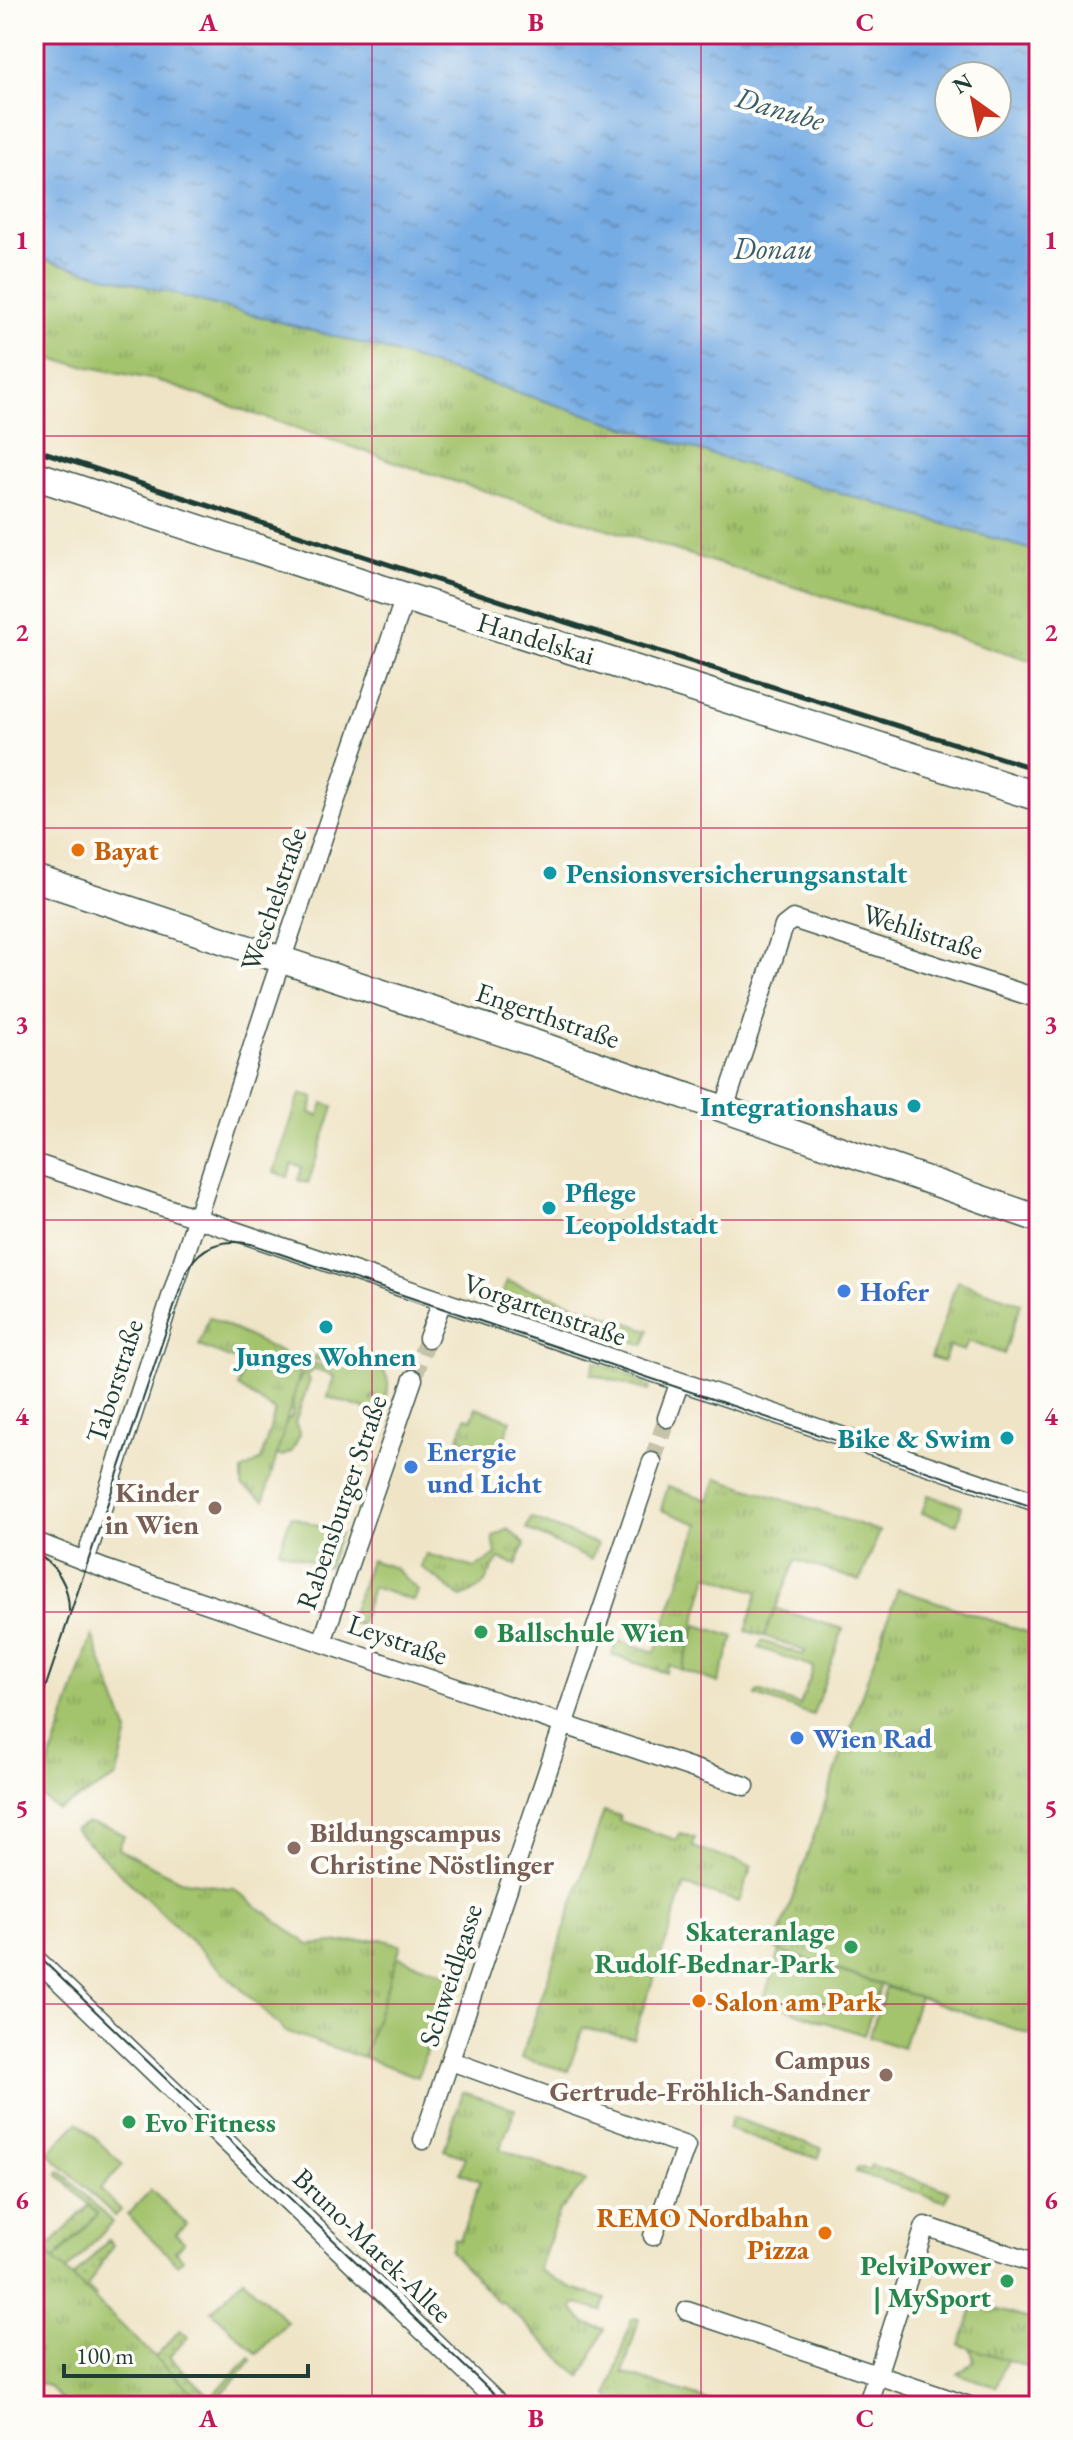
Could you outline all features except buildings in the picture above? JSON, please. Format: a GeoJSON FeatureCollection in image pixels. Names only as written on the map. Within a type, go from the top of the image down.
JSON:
{"type":"FeatureCollection","features":[{"type":"Feature","properties":{"kind":"main road","name":"Handelskai"},"geometry":{"type":"LineString","coordinates":[[34,475],[405,597],[1039,797]]}},
{"type":"Feature","properties":{"kind":"street","name":"Weschelstraße"},"geometry":{"type":"LineString","coordinates":[[196,1219],[405,597]]}},
{"type":"Feature","properties":{"kind":"street","name":"Engerthstraße"},"geometry":{"type":"LineString","coordinates":[[34,878],[724,1109],[1039,1219]]}},
{"type":"Feature","properties":{"kind":"street","name":"Wehlistraße"},"geometry":{"type":"LineString","coordinates":[[724,1109],[784,926],[789,921],[795,919],[1039,999]]}},
{"type":"Feature","properties":{"kind":"street","name":"Vorgartenstraße"},"geometry":{"type":"LineString","coordinates":[[34,1163],[441,1304],[1039,1503]]}},
{"type":"Feature","properties":{"kind":"street","name":"Taborstraße"},"geometry":{"type":"LineString","coordinates":[[85,1561],[196,1219]]}},
{"type":"Feature","properties":{"kind":"street"},"geometry":{"type":"LineString","coordinates":[[428,1338],[441,1304]]}},
{"type":"Feature","properties":{"kind":"street","name":"Rabensburger Straße"},"geometry":{"type":"LineString","coordinates":[[322,1642],[413,1379]]}},
{"type":"Feature","properties":{"kind":"street"},"geometry":{"type":"LineString","coordinates":[[667,1418],[679,1384]]}},
{"type":"Feature","properties":{"kind":"street","name":"Schweidlgasse"},"geometry":{"type":"LineString","coordinates":[[423,2140],[652,1462]]}},
{"type":"Feature","properties":{"kind":"street","name":"Leystraße"},"geometry":{"type":"LineString","coordinates":[[34,1541],[562,1726],[745,1786]]}},
{"type":"Feature","properties":{"kind":"street","name":"Bruno-Marek-Allee"},"geometry":{"type":"LineString","coordinates":[[34,1957],[501,2406]]}},
{"type":"Feature","properties":{"kind":"street"},"geometry":{"type":"LineString","coordinates":[[451,2061],[686,2146],[653,2236]]}},
{"type":"Feature","properties":{"kind":"street"},"geometry":{"type":"LineString","coordinates":[[867,2406],[925,2226],[1039,2265]]}},
{"type":"Feature","properties":{"kind":"street"},"geometry":{"type":"LineString","coordinates":[[687,2311],[969,2406]]}},
{"type":"Feature","properties":{"kind":"green space"},"geometry":{"type":"Polygon","coordinates":[[[34,257],[382,349],[710,454],[1039,552],[1039,663],[437,476],[155,380],[34,356],[34,257]]]}},
{"type":"Feature","properties":{"kind":"green space"},"geometry":{"type":"Polygon","coordinates":[[[300,1094],[314,1098],[310,1113],[319,1116],[323,1103],[334,1107],[308,1183],[298,1180],[302,1167],[292,1164],[288,1177],[274,1172],[300,1094]]]}},
{"type":"Feature","properties":{"kind":"green space"},"geometry":{"type":"Polygon","coordinates":[[[507,1281],[649,1330],[644,1345],[501,1297],[507,1281]]]}},
{"type":"Feature","properties":{"kind":"green space"},"geometry":{"type":"Polygon","coordinates":[[[957,1281],[1021,1303],[1004,1354],[968,1341],[964,1351],[949,1346],[944,1362],[931,1358],[957,1281]]]}},
{"type":"Feature","properties":{"kind":"green space"},"geometry":{"type":"Polygon","coordinates":[[[209,1317],[303,1363],[264,1500],[242,1486],[242,1471],[261,1460],[275,1411],[238,1387],[245,1364],[199,1346],[209,1317]]]}},
{"type":"Feature","properties":{"kind":"green space"},"geometry":{"type":"Polygon","coordinates":[[[325,1349],[340,1353],[361,1368],[379,1368],[386,1374],[388,1387],[385,1401],[373,1396],[371,1400],[384,1404],[372,1441],[378,1413],[328,1397],[334,1376],[314,1369],[307,1376],[310,1380],[295,1423],[300,1435],[291,1452],[283,1456],[272,1455],[277,1428],[292,1417],[293,1391],[310,1362],[331,1369],[332,1365],[312,1358],[325,1349]]]}},
{"type":"Feature","properties":{"kind":"green space"},"geometry":{"type":"Polygon","coordinates":[[[595,1362],[622,1371],[650,1387],[649,1391],[591,1374],[595,1362]]]}},
{"type":"Feature","properties":{"kind":"green space"},"geometry":{"type":"Polygon","coordinates":[[[476,1407],[511,1420],[499,1453],[459,1438],[466,1417],[472,1419],[476,1407]]]}},
{"type":"Feature","properties":{"kind":"green space"},"geometry":{"type":"Polygon","coordinates":[[[717,1478],[880,1531],[860,1581],[796,1560],[764,1636],[746,1631],[758,1592],[708,1575],[682,1670],[669,1665],[666,1673],[612,1655],[617,1640],[655,1652],[699,1524],[661,1510],[668,1486],[709,1500],[717,1478]]]}},
{"type":"Feature","properties":{"kind":"green space"},"geometry":{"type":"Polygon","coordinates":[[[928,1495],[962,1506],[957,1524],[922,1513],[928,1495]]]}},
{"type":"Feature","properties":{"kind":"green space"},"geometry":{"type":"Polygon","coordinates":[[[291,1516],[340,1533],[328,1567],[279,1550],[291,1516]]]}},
{"type":"Feature","properties":{"kind":"green space"},"geometry":{"type":"Polygon","coordinates":[[[531,1518],[597,1544],[591,1560],[526,1529],[531,1518]]]}},
{"type":"Feature","properties":{"kind":"green space"},"geometry":{"type":"Polygon","coordinates":[[[508,1529],[525,1544],[516,1565],[499,1559],[483,1585],[461,1597],[421,1567],[426,1554],[476,1568],[496,1555],[493,1537],[508,1529]]]}},
{"type":"Feature","properties":{"kind":"green space"},"geometry":{"type":"Polygon","coordinates":[[[370,1560],[395,1568],[418,1591],[414,1601],[372,1587],[360,1625],[349,1622],[370,1560]]]}},
{"type":"Feature","properties":{"kind":"green space"},"geometry":{"type":"Polygon","coordinates":[[[898,1589],[1039,1636],[1039,2037],[775,1949],[898,1589]]]}},
{"type":"Feature","properties":{"kind":"green space"},"geometry":{"type":"Polygon","coordinates":[[[773,1608],[843,1629],[813,1715],[756,1696],[758,1691],[800,1705],[814,1667],[759,1648],[762,1641],[803,1655],[805,1651],[764,1636],[773,1608]]]}},
{"type":"Feature","properties":{"kind":"green space"},"geometry":{"type":"Polygon","coordinates":[[[697,1625],[734,1637],[718,1683],[682,1670],[697,1625]]]}},
{"type":"Feature","properties":{"kind":"green space"},"geometry":{"type":"Polygon","coordinates":[[[92,1635],[128,1733],[116,1778],[58,1810],[39,1795],[92,1635]]]}},
{"type":"Feature","properties":{"kind":"green space"},"geometry":{"type":"Polygon","coordinates":[[[604,1811],[620,1816],[619,1821],[677,1840],[680,1833],[695,1838],[693,1847],[752,1866],[739,1902],[685,1885],[633,2038],[583,2028],[568,2071],[521,2058],[604,1811]]]}},
{"type":"Feature","properties":{"kind":"green space"},"geometry":{"type":"Polygon","coordinates":[[[88,1823],[112,1828],[124,1836],[118,1849],[180,1880],[234,1889],[309,1945],[381,1939],[401,1945],[363,2058],[285,2031],[74,1829],[88,1823]]]}},
{"type":"Feature","properties":{"kind":"green space"},"geometry":{"type":"Polygon","coordinates":[[[780,1951],[881,1985],[864,2035],[763,2001],[780,1951]]]}},
{"type":"Feature","properties":{"kind":"green space"},"geometry":{"type":"Polygon","coordinates":[[[396,1956],[450,1975],[418,2077],[363,2057],[396,1956]]]}},
{"type":"Feature","properties":{"kind":"green space"},"geometry":{"type":"Polygon","coordinates":[[[886,1987],[919,1997],[903,2048],[869,2037],[886,1987]]]}},
{"type":"Feature","properties":{"kind":"green space"},"geometry":{"type":"Polygon","coordinates":[[[463,2092],[515,2109],[500,2149],[586,2181],[559,2212],[538,2270],[572,2288],[606,2299],[602,2311],[575,2303],[573,2310],[584,2323],[605,2329],[581,2377],[501,2301],[499,2303],[450,2251],[454,2238],[460,2240],[480,2181],[460,2173],[465,2157],[444,2150],[463,2092]]]}},
{"type":"Feature","properties":{"kind":"green space"},"geometry":{"type":"Polygon","coordinates":[[[732,2117],[822,2148],[818,2159],[728,2129],[732,2117]]]}},
{"type":"Feature","properties":{"kind":"green space"},"geometry":{"type":"Polygon","coordinates":[[[78,2122],[123,2165],[100,2189],[121,2210],[115,2216],[48,2153],[78,2122]]]}},
{"type":"Feature","properties":{"kind":"green space"},"geometry":{"type":"Polygon","coordinates":[[[871,2165],[949,2191],[945,2202],[856,2172],[858,2167],[869,2170],[871,2165]]]}},
{"type":"Feature","properties":{"kind":"green space"},"geometry":{"type":"Polygon","coordinates":[[[60,2171],[113,2222],[58,2280],[34,2241],[54,2260],[98,2214],[57,2174],[60,2171]]]}},
{"type":"Feature","properties":{"kind":"green space"},"geometry":{"type":"Polygon","coordinates":[[[151,2190],[186,2224],[176,2234],[184,2242],[175,2251],[183,2259],[178,2264],[127,2215],[151,2190]]]}},
{"type":"Feature","properties":{"kind":"green space"},"geometry":{"type":"Polygon","coordinates":[[[89,2205],[98,2214],[54,2260],[34,2241],[34,2228],[51,2244],[89,2205]]]}},
{"type":"Feature","properties":{"kind":"green space"},"geometry":{"type":"Polygon","coordinates":[[[108,2240],[113,2245],[87,2287],[96,2296],[94,2298],[73,2278],[108,2240]]]}},
{"type":"Feature","properties":{"kind":"green space"},"geometry":{"type":"Polygon","coordinates":[[[34,2241],[206,2406],[68,2406],[48,2386],[34,2381],[34,2241]]]}},
{"type":"Feature","properties":{"kind":"green space"},"geometry":{"type":"Polygon","coordinates":[[[243,2279],[287,2322],[257,2354],[212,2311],[243,2279]]]}},
{"type":"Feature","properties":{"kind":"green space"},"geometry":{"type":"Polygon","coordinates":[[[975,2303],[1039,2322],[1039,2370],[960,2345],[975,2303]]]}},
{"type":"Feature","properties":{"kind":"green space"},"geometry":{"type":"Polygon","coordinates":[[[639,2319],[623,2373],[726,2406],[636,2406],[626,2401],[618,2404],[608,2396],[631,2320],[639,2319]]]}},
{"type":"Feature","properties":{"kind":"green space"},"geometry":{"type":"Polygon","coordinates":[[[180,2330],[188,2337],[169,2357],[211,2397],[250,2357],[252,2360],[211,2406],[206,2406],[155,2357],[180,2330]]]}},
{"type":"Feature","properties":{"kind":"green space"},"geometry":{"type":"Polygon","coordinates":[[[970,2347],[1007,2359],[996,2387],[958,2374],[974,2361],[970,2347]]]}},
{"type":"Feature","properties":{"kind":"water","name":"Donau"},"geometry":{"type":"Polygon","coordinates":[[[34,34],[1039,34],[1039,552],[710,454],[382,349],[34,257],[34,34]]]}},
{"type":"Feature","properties":{"kind":"tunnel"},"geometry":{"type":"LineString","coordinates":[[413,1379],[428,1338]]}},
{"type":"Feature","properties":{"kind":"tunnel"},"geometry":{"type":"LineString","coordinates":[[652,1462],[667,1418]]}},
{"type":"Feature","properties":{"kind":"tram line"},"geometry":{"type":"LineString","coordinates":[[34,1721],[186,1272],[198,1255],[222,1243],[251,1244],[1039,1509]]}},
{"type":"Feature","properties":{"kind":"tram line"},"geometry":{"type":"LineString","coordinates":[[34,1553],[49,1563],[60,1576],[67,1593],[69,1611]]}},
{"type":"Feature","properties":{"kind":"tram line"},"geometry":{"type":"LineString","coordinates":[[34,1952],[506,2406]]}},
{"type":"Feature","properties":{"kind":"railway"},"geometry":{"type":"LineString","coordinates":[[34,449],[581,627],[1039,770]]}},
{"type":"Feature","properties":{"kind":"place","name":"Bayat"},"geometry":{"type":"Point","coordinates":[78,850]}},
{"type":"Feature","properties":{"kind":"place","name":"Pensionsversicherungsanstalt"},"geometry":{"type":"Point","coordinates":[550,873]}},
{"type":"Feature","properties":{"kind":"place","name":"Integrationshaus"},"geometry":{"type":"Point","coordinates":[914,1106]}},
{"type":"Feature","properties":{"kind":"place","name":"Pflege Leopoldstadt"},"geometry":{"type":"Point","coordinates":[549,1208]}},
{"type":"Feature","properties":{"kind":"place","name":"Hofer"},"geometry":{"type":"Point","coordinates":[844,1291]}},
{"type":"Feature","properties":{"kind":"place","name":"Junges Wohnen"},"geometry":{"type":"Point","coordinates":[326,1327]}},
{"type":"Feature","properties":{"kind":"place","name":"Bike & Swim"},"geometry":{"type":"Point","coordinates":[1007,1438]}},
{"type":"Feature","properties":{"kind":"place","name":"Energie und Licht"},"geometry":{"type":"Point","coordinates":[411,1467]}},
{"type":"Feature","properties":{"kind":"place","name":"Kinder in Wien"},"geometry":{"type":"Point","coordinates":[215,1508]}},
{"type":"Feature","properties":{"kind":"place","name":"Ballschule Wien"},"geometry":{"type":"Point","coordinates":[481,1632]}},
{"type":"Feature","properties":{"kind":"place","name":"Wien Rad"},"geometry":{"type":"Point","coordinates":[797,1738]}},
{"type":"Feature","properties":{"kind":"place","name":"Bildungscampus Christine Nöstlinger"},"geometry":{"type":"Point","coordinates":[294,1848]}},
{"type":"Feature","properties":{"kind":"place","name":"Skateranlage Rudolf-Bednar-Park"},"geometry":{"type":"Point","coordinates":[851,1947]}},
{"type":"Feature","properties":{"kind":"place","name":"Salon am Park"},"geometry":{"type":"Point","coordinates":[699,2001]}},
{"type":"Feature","properties":{"kind":"place","name":"Campus Gertrude-Fröhlich-Sandner"},"geometry":{"type":"Point","coordinates":[886,2075]}},
{"type":"Feature","properties":{"kind":"place","name":"Evo Fitness"},"geometry":{"type":"Point","coordinates":[129,2122]}},
{"type":"Feature","properties":{"kind":"place","name":"REMO Nordbahn Pizza"},"geometry":{"type":"Point","coordinates":[825,2233]}},
{"type":"Feature","properties":{"kind":"place","name":"PelviPower | MySport"},"geometry":{"type":"Point","coordinates":[1007,2281]}},
{"type":"Feature","properties":{"kind":"water label","name":"Danube"},"geometry":{"type":"Point","coordinates":[780,109]}}]}
